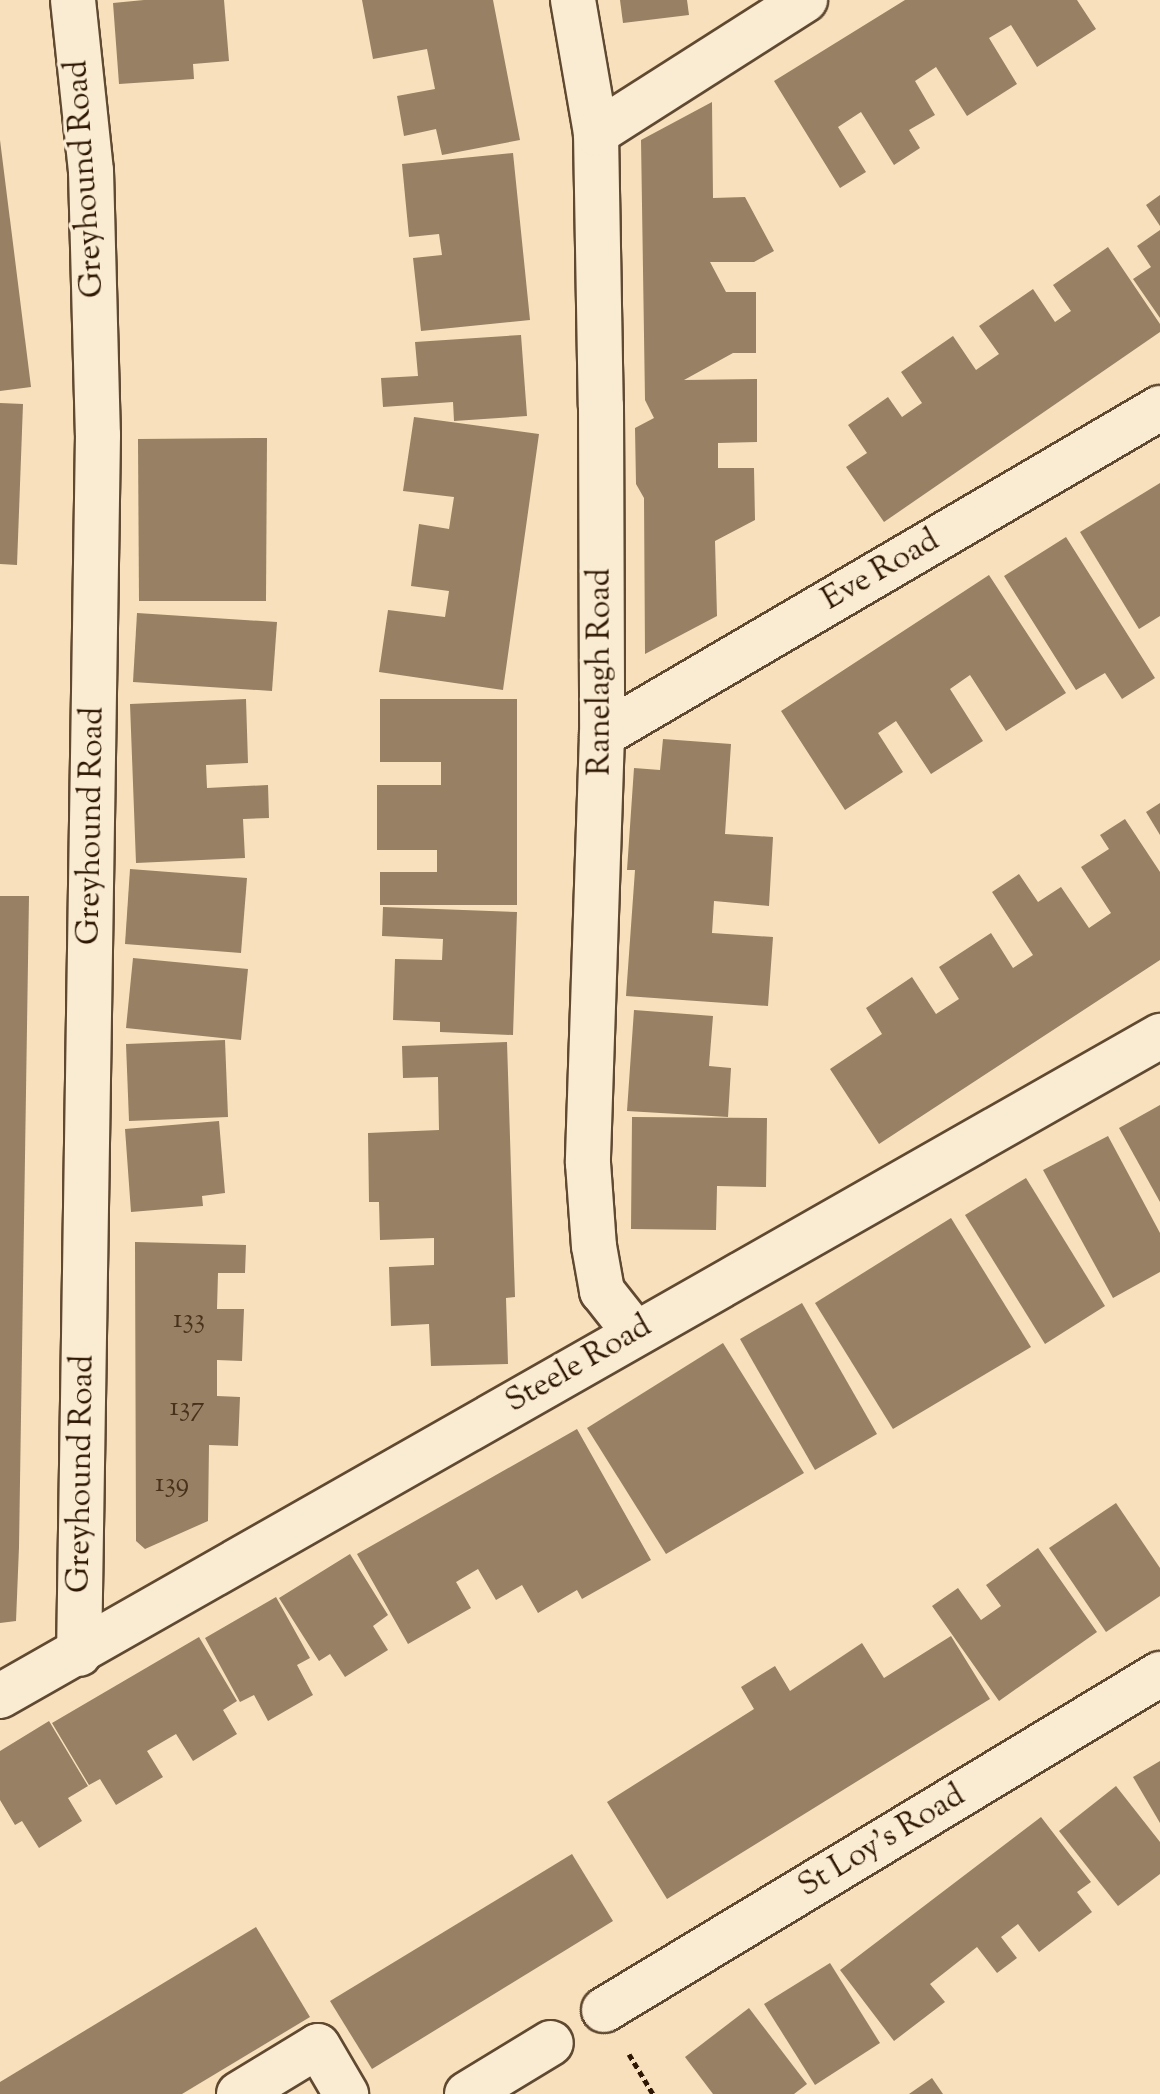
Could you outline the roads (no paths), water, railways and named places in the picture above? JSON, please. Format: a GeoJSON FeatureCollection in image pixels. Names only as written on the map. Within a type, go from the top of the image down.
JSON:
{"type":"FeatureCollection","features":[{"type":"Feature","properties":{"kind":"street","name":"Greyhound Road"},"geometry":{"type":"LineString","coordinates":[[73,0],[91,171],[98,435],[79,1654]]}},
{"type":"Feature","properties":{"kind":"street","name":"Ranelagh Road"},"geometry":{"type":"LineString","coordinates":[[573,0],[596,133],[602,735],[588,1163],[594,1246],[602,1291],[635,1333]]}},
{"type":"Feature","properties":{"kind":"street"},"geometry":{"type":"LineString","coordinates":[[596,133],[805,0]]}},
{"type":"Feature","properties":{"kind":"street","name":"Eve Road"},"geometry":{"type":"LineString","coordinates":[[602,735],[1160,408]]}},
{"type":"Feature","properties":{"kind":"street","name":"Steele Road"},"geometry":{"type":"LineString","coordinates":[[0,1696],[79,1654],[635,1333],[1160,1036]]}},
{"type":"Feature","properties":{"kind":"street","name":"St Loy's Road"},"geometry":{"type":"LineString","coordinates":[[604,2010],[1160,1674]]}},
{"type":"Feature","properties":{"kind":"street"},"geometry":{"type":"LineString","coordinates":[[467,2094],[551,2043]]}},
{"type":"Feature","properties":{"kind":"street"},"geometry":{"type":"LineString","coordinates":[[239,2094],[318,2046],[346,2094]]}}]}
